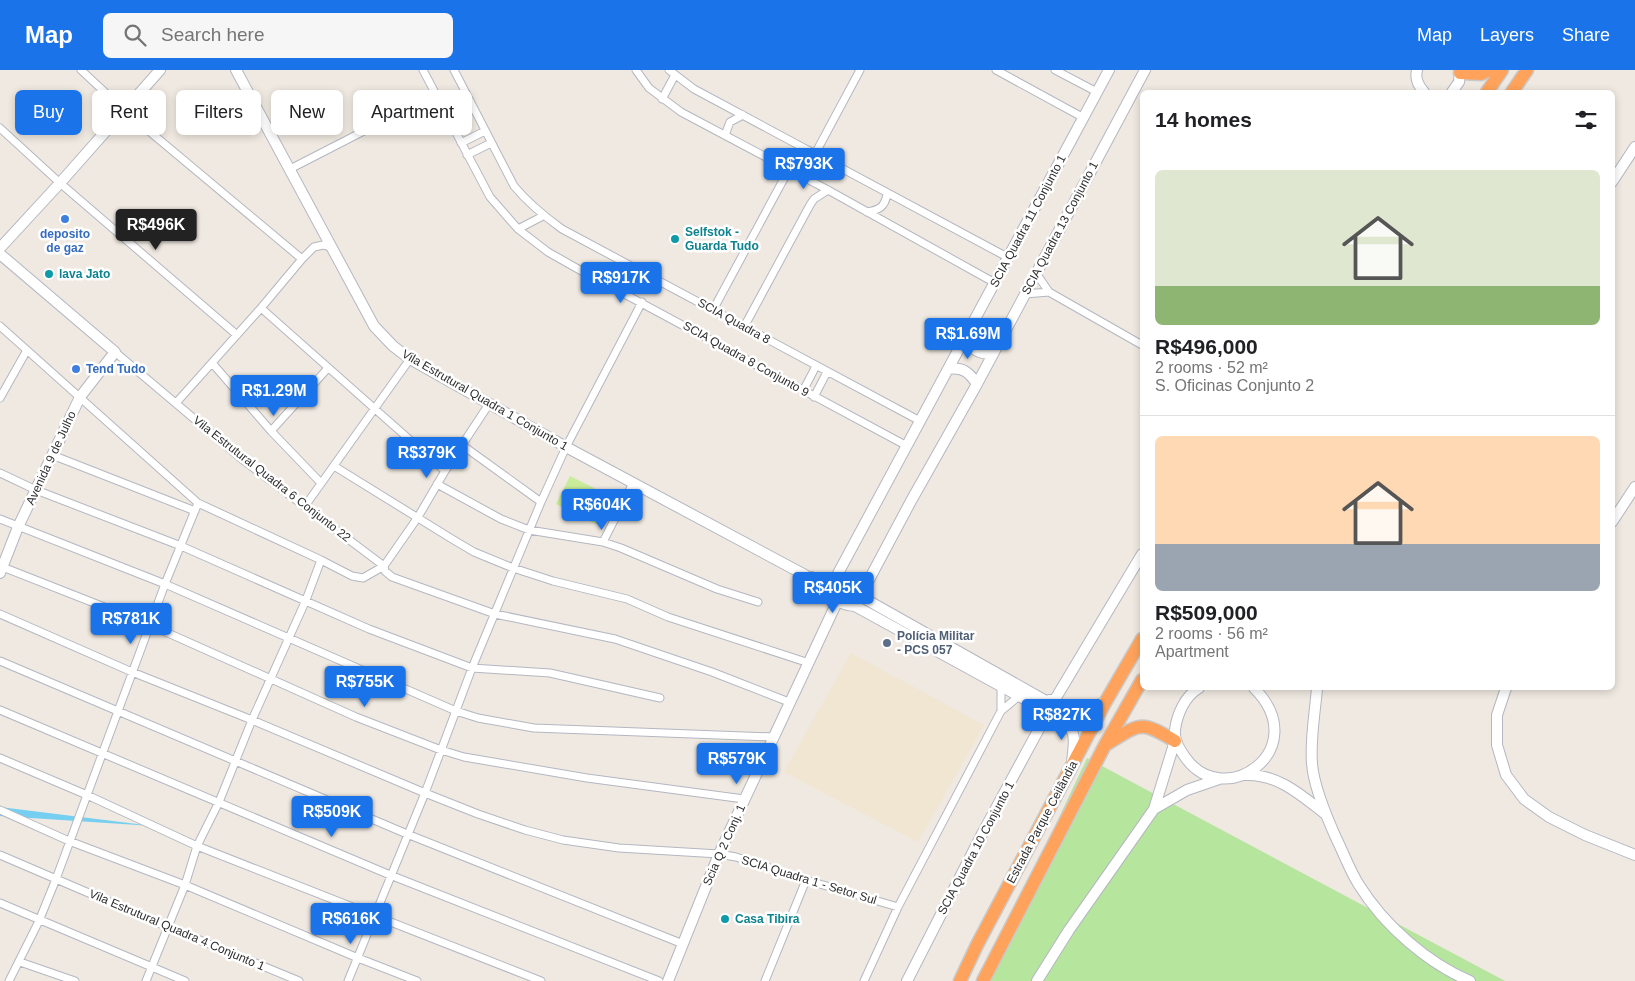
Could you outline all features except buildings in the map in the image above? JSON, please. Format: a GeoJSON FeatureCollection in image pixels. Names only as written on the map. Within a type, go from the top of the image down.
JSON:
{"type":"FeatureCollection","features":[{"type":"Feature","properties":{"kind":"highway"},"geometry":{"type":"LineString","coordinates":[[1460,71],[1482,74],[1490,70]]}},
{"type":"Feature","properties":{"kind":"highway"},"geometry":{"type":"LineString","coordinates":[[1488,90],[1502,70]]}},
{"type":"Feature","properties":{"kind":"highway"},"geometry":{"type":"LineString","coordinates":[[1513,90],[1527,70]]}},
{"type":"Feature","properties":{"kind":"highway","name":"Estrada Parque Ceilândia"},"geometry":{"type":"LineString","coordinates":[[960,981],[977,945],[1106,701],[1140,642]]}},
{"type":"Feature","properties":{"kind":"highway","name":"Estrada Parque Ceilândia"},"geometry":{"type":"LineString","coordinates":[[983,981],[1105,745],[1140,684]]}},
{"type":"Feature","properties":{"kind":"highway"},"geometry":{"type":"LineString","coordinates":[[1105,745],[1131,729],[1140,726],[1151,727],[1175,741]]}},
{"type":"Feature","properties":{"kind":"street"},"geometry":{"type":"LineString","coordinates":[[81,70],[103,90]]}},
{"type":"Feature","properties":{"kind":"street"},"geometry":{"type":"LineString","coordinates":[[143,90],[160,70]]}},
{"type":"Feature","properties":{"kind":"street","name":"Vila Estrutural Quadra 1 Conjunto 1"},"geometry":{"type":"LineString","coordinates":[[236,70],[374,326],[393,346],[410,359],[566,447],[805,576],[830,588],[851,591],[857,602]]}},
{"type":"Feature","properties":{"kind":"street","name":"SCIA Quadra 8 Conjunto 9"},"geometry":{"type":"LineString","coordinates":[[423,70],[434,90]]}},
{"type":"Feature","properties":{"kind":"street","name":"SCIA Quadra 8"},"geometry":{"type":"LineString","coordinates":[[454,70],[514,186],[543,216],[562,229],[920,420]]}},
{"type":"Feature","properties":{"kind":"street"},"geometry":{"type":"LineString","coordinates":[[636,70],[649,88],[681,112],[828,190],[995,283]]}},
{"type":"Feature","properties":{"kind":"street"},"geometry":{"type":"LineString","coordinates":[[815,154],[860,70]]}},
{"type":"Feature","properties":{"kind":"street"},"geometry":{"type":"LineString","coordinates":[[996,70],[1084,118]]}},
{"type":"Feature","properties":{"kind":"street"},"geometry":{"type":"LineString","coordinates":[[1055,70],[1097,92]]}},
{"type":"Feature","properties":{"kind":"street","name":"SCIA Quadra 11 Conjunto 1"},"geometry":{"type":"LineString","coordinates":[[830,588],[1109,70]]}},
{"type":"Feature","properties":{"kind":"street","name":"SCIA Quadra 13 Conjunto 1"},"geometry":{"type":"LineString","coordinates":[[857,602],[977,384],[1145,70]]}},
{"type":"Feature","properties":{"kind":"street"},"geometry":{"type":"LineString","coordinates":[[1416,70],[1418,86],[1422,90]]}},
{"type":"Feature","properties":{"kind":"street"},"geometry":{"type":"LineString","coordinates":[[1454,90],[1460,82],[1460,71]]}},
{"type":"Feature","properties":{"kind":"street"},"geometry":{"type":"LineString","coordinates":[[662,99],[672,73],[694,89],[1008,258]]}},
{"type":"Feature","properties":{"kind":"street"},"geometry":{"type":"LineString","coordinates":[[725,135],[730,122],[743,115]]}},
{"type":"Feature","properties":{"kind":"street"},"geometry":{"type":"LineString","coordinates":[[0,128],[60,183],[237,335]]}},
{"type":"Feature","properties":{"kind":"street"},"geometry":{"type":"LineString","coordinates":[[461,143],[485,130]]}},
{"type":"Feature","properties":{"kind":"street"},"geometry":{"type":"LineString","coordinates":[[0,248],[104,135]]}},
{"type":"Feature","properties":{"kind":"street"},"geometry":{"type":"LineString","coordinates":[[155,135],[302,259]]}},
{"type":"Feature","properties":{"kind":"street"},"geometry":{"type":"LineString","coordinates":[[290,169],[356,135]]}},
{"type":"Feature","properties":{"kind":"street","name":"SCIA Quadra 8 Conjunto 9"},"geometry":{"type":"LineString","coordinates":[[457,135],[490,197],[518,228],[548,252],[907,446]]}},
{"type":"Feature","properties":{"kind":"street"},"geometry":{"type":"LineString","coordinates":[[467,155],[492,143]]}},
{"type":"Feature","properties":{"kind":"street"},"geometry":{"type":"LineString","coordinates":[[714,310],[801,147]]}},
{"type":"Feature","properties":{"kind":"street"},"geometry":{"type":"LineString","coordinates":[[1615,177],[1635,147]]}},
{"type":"Feature","properties":{"kind":"street"},"geometry":{"type":"LineString","coordinates":[[744,327],[810,205],[814,199],[828,190]]}},
{"type":"Feature","properties":{"kind":"street"},"geometry":{"type":"LineString","coordinates":[[866,212],[881,208],[886,202],[887,194]]}},
{"type":"Feature","properties":{"kind":"street"},"geometry":{"type":"LineString","coordinates":[[518,228],[543,216]]}},
{"type":"Feature","properties":{"kind":"street"},"geometry":{"type":"LineString","coordinates":[[176,404],[213,364],[302,259],[314,247],[323,245],[332,247]]}},
{"type":"Feature","properties":{"kind":"street"},"geometry":{"type":"LineString","coordinates":[[0,254],[115,352]]}},
{"type":"Feature","properties":{"kind":"street"},"geometry":{"type":"LineString","coordinates":[[1036,273],[1049,292],[1140,344]]}},
{"type":"Feature","properties":{"kind":"street"},"geometry":{"type":"LineString","coordinates":[[1025,294],[1049,292]]}},
{"type":"Feature","properties":{"kind":"street"},"geometry":{"type":"LineString","coordinates":[[348,981],[472,668],[541,502],[566,447],[642,302]]}},
{"type":"Feature","properties":{"kind":"street"},"geometry":{"type":"LineString","coordinates":[[261,308],[445,471]]}},
{"type":"Feature","properties":{"kind":"street"},"geometry":{"type":"LineString","coordinates":[[0,326],[198,503],[352,576],[363,578],[384,566],[418,517],[445,471],[489,404]]}},
{"type":"Feature","properties":{"kind":"street"},"geometry":{"type":"LineString","coordinates":[[966,335],[968,343],[972,348],[986,354],[993,353]]}},
{"type":"Feature","properties":{"kind":"street"},"geometry":{"type":"LineString","coordinates":[[0,398],[26,350]]}},
{"type":"Feature","properties":{"kind":"street","name":"Avenida 9 de Julho"},"geometry":{"type":"LineString","coordinates":[[1,568],[18,527],[80,397],[115,352]]}},
{"type":"Feature","properties":{"kind":"street","name":"Vila Estrutural Quadra 6 Conjunto 22"},"geometry":{"type":"LineString","coordinates":[[115,352],[243,460],[384,566],[385,571],[392,577],[495,614],[615,639],[712,672],[789,702]]}},
{"type":"Feature","properties":{"kind":"street"},"geometry":{"type":"LineString","coordinates":[[305,506],[410,359]]}},
{"type":"Feature","properties":{"kind":"street"},"geometry":{"type":"LineString","coordinates":[[213,364],[271,431],[321,483]]}},
{"type":"Feature","properties":{"kind":"street"},"geometry":{"type":"LineString","coordinates":[[803,391],[816,366]]}},
{"type":"Feature","properties":{"kind":"street"},"geometry":{"type":"LineString","coordinates":[[271,431],[328,368]]}},
{"type":"Feature","properties":{"kind":"street"},"geometry":{"type":"LineString","coordinates":[[948,369],[957,368],[964,370],[972,375],[977,384]]}},
{"type":"Feature","properties":{"kind":"street"},"geometry":{"type":"LineString","coordinates":[[814,397],[827,372]]}},
{"type":"Feature","properties":{"kind":"street"},"geometry":{"type":"LineString","coordinates":[[462,446],[541,502]]}},
{"type":"Feature","properties":{"kind":"street"},"geometry":{"type":"LineString","coordinates":[[52,455],[195,511]]}},
{"type":"Feature","properties":{"kind":"street"},"geometry":{"type":"LineString","coordinates":[[334,466],[474,552],[513,568],[553,581],[627,599],[668,617],[809,663]]}},
{"type":"Feature","properties":{"kind":"street"},"geometry":{"type":"LineString","coordinates":[[0,473],[36,490],[181,546],[369,629],[472,668],[550,673],[660,698]]}},
{"type":"Feature","properties":{"kind":"street"},"geometry":{"type":"LineString","coordinates":[[603,542],[633,483]]}},
{"type":"Feature","properties":{"kind":"street"},"geometry":{"type":"LineString","coordinates":[[437,484],[502,519],[529,530],[603,542],[717,589],[758,602]]}},
{"type":"Feature","properties":{"kind":"street"},"geometry":{"type":"LineString","coordinates":[[1615,517],[1635,487]]}},
{"type":"Feature","properties":{"kind":"street"},"geometry":{"type":"LineString","coordinates":[[10,981],[39,921],[56,879],[165,584],[198,503]]}},
{"type":"Feature","properties":{"kind":"street"},"geometry":{"type":"LineString","coordinates":[[0,519],[165,584],[456,711],[478,718],[534,728],[773,737]]}},
{"type":"Feature","properties":{"kind":"street","name":"SCIA Quadra 10 Conjunto 1"},"geometry":{"type":"LineString","coordinates":[[907,981],[982,834],[1050,708],[1140,557]]}},
{"type":"Feature","properties":{"kind":"street"},"geometry":{"type":"LineString","coordinates":[[146,981],[184,885],[197,846],[219,802],[252,720],[306,600],[321,560]]}},
{"type":"Feature","properties":{"kind":"street"},"geometry":{"type":"LineString","coordinates":[[1,568],[150,625],[356,716],[441,750],[464,757],[586,778],[744,799]]}},
{"type":"Feature","properties":{"kind":"street"},"geometry":{"type":"LineString","coordinates":[[830,588],[837,602],[845,605],[857,602],[1050,708],[1069,725],[1073,732],[1075,739],[1072,767]]}},
{"type":"Feature","properties":{"kind":"street","name":"Scia Q 2 Conj. 1"},"geometry":{"type":"LineString","coordinates":[[668,981],[719,854],[837,602]]}},
{"type":"Feature","properties":{"kind":"street"},"geometry":{"type":"LineString","coordinates":[[857,602],[1019,696],[1050,708],[1082,712],[1106,701]]}},
{"type":"Feature","properties":{"kind":"street","name":"SCIA Quadra 1 - Setor Sul"},"geometry":{"type":"LineString","coordinates":[[0,614],[132,672],[252,720],[424,793],[525,830],[563,840],[619,848],[719,854],[736,857],[898,907]]}},
{"type":"Feature","properties":{"kind":"street"},"geometry":{"type":"LineString","coordinates":[[0,661],[407,834],[683,944]]}},
{"type":"Feature","properties":{"kind":"street"},"geometry":{"type":"LineString","coordinates":[[1001,686],[1001,711]]}},
{"type":"Feature","properties":{"kind":"street"},"geometry":{"type":"LineString","coordinates":[[1037,981],[1069,930],[1154,809],[1175,741],[1176,722],[1188,697],[1197,690]]}},
{"type":"Feature","properties":{"kind":"street"},"geometry":{"type":"LineString","coordinates":[[1245,775],[1265,759],[1272,748],[1275,736],[1271,710],[1256,690]]}},
{"type":"Feature","properties":{"kind":"street"},"geometry":{"type":"LineString","coordinates":[[1317,690],[1312,765],[1324,813],[1359,884],[1385,918],[1414,946],[1438,965],[1470,981]]}},
{"type":"Feature","properties":{"kind":"street"},"geometry":{"type":"LineString","coordinates":[[1505,690],[1497,715],[1497,745],[1506,774],[1524,799],[1556,820],[1585,835],[1635,855]]}},
{"type":"Feature","properties":{"kind":"street"},"geometry":{"type":"LineString","coordinates":[[864,981],[898,907],[1001,711],[1019,696]]}},
{"type":"Feature","properties":{"kind":"street"},"geometry":{"type":"LineString","coordinates":[[0,710],[390,875],[659,981]]}},
{"type":"Feature","properties":{"kind":"street"},"geometry":{"type":"LineString","coordinates":[[1175,741],[1187,760],[1196,769],[1219,779]]}},
{"type":"Feature","properties":{"kind":"street"},"geometry":{"type":"LineString","coordinates":[[0,758],[197,846],[541,981]]}},
{"type":"Feature","properties":{"kind":"street"},"geometry":{"type":"LineString","coordinates":[[1154,809],[1187,790],[1219,779],[1258,775],[1292,788],[1324,813]]}},
{"type":"Feature","properties":{"kind":"street"},"geometry":{"type":"LineString","coordinates":[[0,810],[70,841],[184,885],[417,981]]}},
{"type":"Feature","properties":{"kind":"street","name":"Vila Estrutural Quadra 4 Conjunto 1"},"geometry":{"type":"LineString","coordinates":[[0,855],[299,981]]}},
{"type":"Feature","properties":{"kind":"street"},"geometry":{"type":"LineString","coordinates":[[765,981],[806,880]]}},
{"type":"Feature","properties":{"kind":"street"},"geometry":{"type":"LineString","coordinates":[[0,903],[185,981]]}},
{"type":"Feature","properties":{"kind":"street"},"geometry":{"type":"LineString","coordinates":[[20,962],[69,980]]}},
{"type":"Feature","properties":{"kind":"shaded area"},"geometry":{"type":"Polygon","coordinates":[[[851,653],[984,725],[918,842],[784,772],[851,653]]]}},
{"type":"Feature","properties":{"kind":"green space"},"geometry":{"type":"Polygon","coordinates":[[[570,476],[616,499],[602,527],[556,504],[570,476]]]}},
{"type":"Feature","properties":{"kind":"green space"},"geometry":{"type":"Polygon","coordinates":[[[1087,758],[1505,981],[982,981],[1087,758]]]}},
{"type":"Feature","properties":{"kind":"water"},"geometry":{"type":"Polygon","coordinates":[[[0,807],[153,826],[0,816],[0,807]]]}},
{"type":"Feature","properties":{"kind":"place","name":"deposito de gaz"},"geometry":{"type":"Point","coordinates":[65,219]}},
{"type":"Feature","properties":{"kind":"place","name":"Selfstok - Guarda Tudo"},"geometry":{"type":"Point","coordinates":[675,239]}},
{"type":"Feature","properties":{"kind":"place","name":"lava Jato"},"geometry":{"type":"Point","coordinates":[49,274]}},
{"type":"Feature","properties":{"kind":"place","name":"Tend Tudo"},"geometry":{"type":"Point","coordinates":[76,369]}},
{"type":"Feature","properties":{"kind":"place","name":"Polícia Militar - PCS 057"},"geometry":{"type":"Point","coordinates":[887,643]}},
{"type":"Feature","properties":{"kind":"place","name":"Casa Tibira"},"geometry":{"type":"Point","coordinates":[725,919]}}]}
